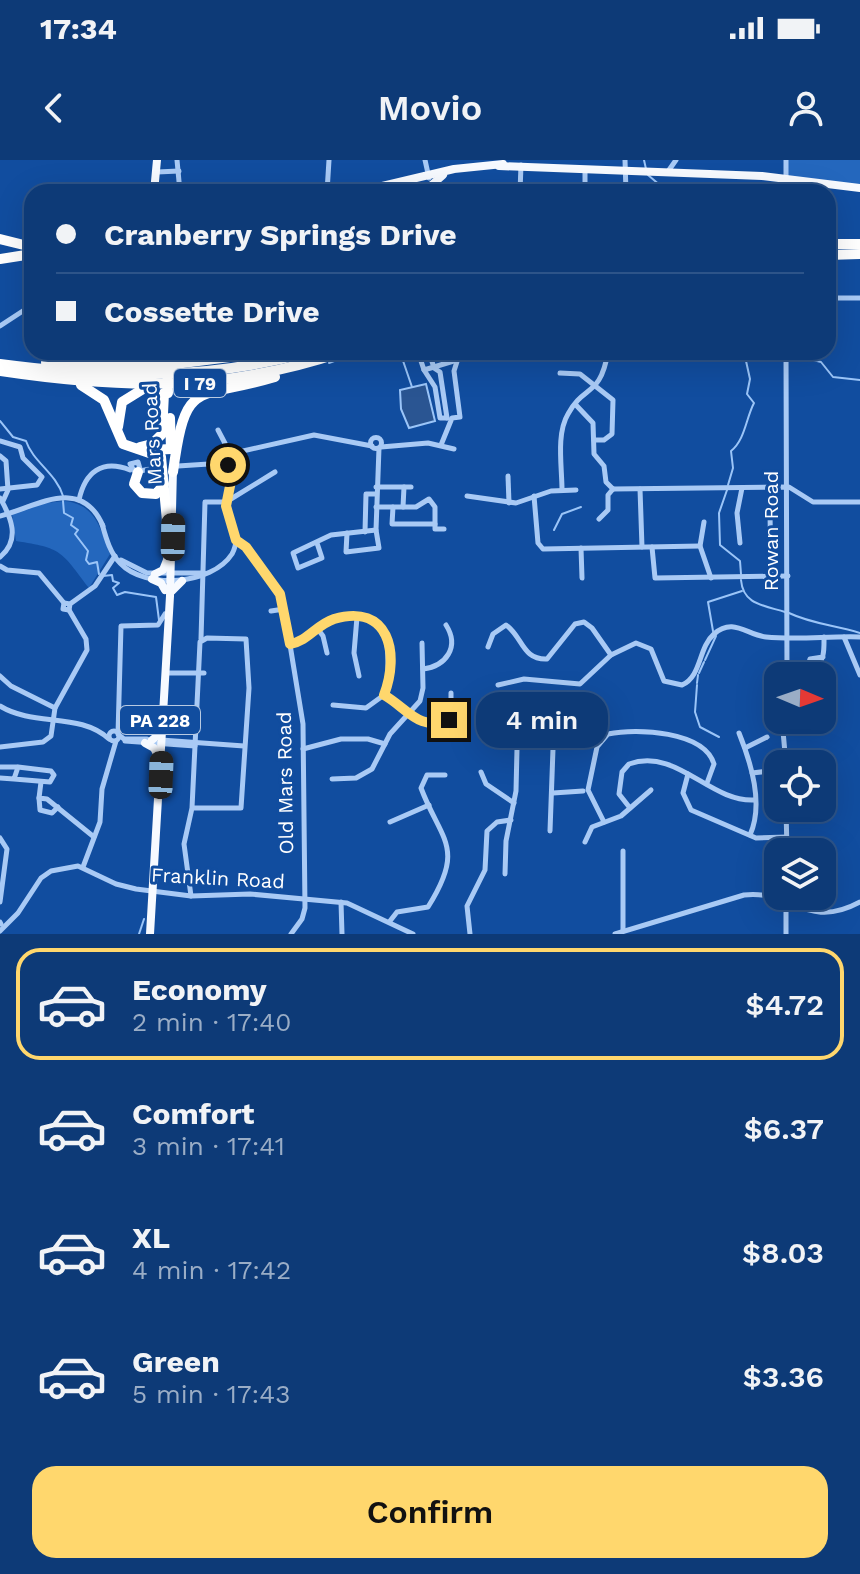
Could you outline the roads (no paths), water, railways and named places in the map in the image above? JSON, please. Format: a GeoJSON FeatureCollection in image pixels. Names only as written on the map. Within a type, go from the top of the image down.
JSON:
{"type":"FeatureCollection","features":[{"type":"Feature","properties":{"kind":"highway"},"geometry":{"type":"LineString","coordinates":[[2,240],[24,248]]}},
{"type":"Feature","properties":{"kind":"highway"},"geometry":{"type":"LineString","coordinates":[[836,244],[860,244]]}},
{"type":"Feature","properties":{"kind":"highway"},"geometry":{"type":"LineString","coordinates":[[0,257],[24,252]]}},
{"type":"Feature","properties":{"kind":"highway"},"geometry":{"type":"LineString","coordinates":[[836,255],[860,254]]}},
{"type":"Feature","properties":{"kind":"highway"},"geometry":{"type":"LineString","coordinates":[[73,365],[126,360]]}},
{"type":"Feature","properties":{"kind":"highway","name":"Mars Road"},"geometry":{"type":"LineString","coordinates":[[165,418],[166,360]]}},
{"type":"Feature","properties":{"kind":"highway"},"geometry":{"type":"LineString","coordinates":[[0,361],[146,367],[222,360]]}},
{"type":"Feature","properties":{"kind":"highway","name":"I 79"},"geometry":{"type":"LineString","coordinates":[[0,361],[95,375],[154,376],[228,370],[273,360]]}},
{"type":"Feature","properties":{"kind":"highway","name":"I 79"},"geometry":{"type":"LineString","coordinates":[[0,371],[128,386],[181,385],[257,374],[312,360]]}},
{"type":"Feature","properties":{"kind":"highway"},"geometry":{"type":"LineString","coordinates":[[176,469],[182,419],[200,396],[263,380],[321,360]]}},
{"type":"Feature","properties":{"kind":"highway"},"geometry":{"type":"LineString","coordinates":[[56,379],[86,387],[101,396],[119,439],[137,451],[161,457],[167,521]]}},
{"type":"Feature","properties":{"kind":"highway"},"geometry":{"type":"LineString","coordinates":[[165,418],[160,437],[146,447],[126,442],[117,425],[119,407],[130,394],[181,385]]}},
{"type":"Feature","properties":{"kind":"highway","name":"Mars Road"},"geometry":{"type":"LineString","coordinates":[[166,393],[170,449]]}},
{"type":"Feature","properties":{"kind":"highway"},"geometry":{"type":"LineString","coordinates":[[137,451],[170,449]]}},
{"type":"Feature","properties":{"kind":"highway"},"geometry":{"type":"LineString","coordinates":[[142,468],[133,482],[138,488],[152,495],[161,490],[165,482]]}},
{"type":"Feature","properties":{"kind":"main road"},"geometry":{"type":"LineString","coordinates":[[156,184],[157,160]]}},
{"type":"Feature","properties":{"kind":"main road"},"geometry":{"type":"LineString","coordinates":[[397,184],[454,169],[521,165],[625,167],[830,184]]}},
{"type":"Feature","properties":{"kind":"main road"},"geometry":{"type":"LineString","coordinates":[[429,176],[481,167]]}},
{"type":"Feature","properties":{"kind":"main road"},"geometry":{"type":"LineString","coordinates":[[573,168],[625,167]]}},
{"type":"Feature","properties":{"kind":"main road"},"geometry":{"type":"LineString","coordinates":[[432,184],[443,175]]}},
{"type":"Feature","properties":{"kind":"main road"},"geometry":{"type":"LineString","coordinates":[[417,179],[425,184]]}},
{"type":"Feature","properties":{"kind":"main road"},"geometry":{"type":"LineString","coordinates":[[836,185],[860,188]]}},
{"type":"Feature","properties":{"kind":"main road","name":"Mars Road"},"geometry":{"type":"LineString","coordinates":[[160,741],[157,734],[160,707],[168,670],[168,593],[176,469],[165,418]]}},
{"type":"Feature","properties":{"kind":"main road","name":"Mars Road"},"geometry":{"type":"LineString","coordinates":[[170,449],[167,521],[170,558]]}},
{"type":"Feature","properties":{"kind":"main road"},"geometry":{"type":"LineString","coordinates":[[170,558],[183,578],[168,593],[154,576],[164,569],[170,558]]}},
{"type":"Feature","properties":{"kind":"main road","name":"Mars Road"},"geometry":{"type":"LineString","coordinates":[[168,593],[165,614],[168,670]]}},
{"type":"Feature","properties":{"kind":"main road","name":"PA 228"},"geometry":{"type":"LineString","coordinates":[[151,934],[160,741],[168,670]]}},
{"type":"Feature","properties":{"kind":"main road"},"geometry":{"type":"LineString","coordinates":[[160,741],[154,748],[160,756]]}},
{"type":"Feature","properties":{"kind":"street"},"geometry":{"type":"LineString","coordinates":[[177,160],[180,184]]}},
{"type":"Feature","properties":{"kind":"street"},"geometry":{"type":"LineString","coordinates":[[329,160],[330,184]]}},
{"type":"Feature","properties":{"kind":"street"},"geometry":{"type":"LineString","coordinates":[[424,160],[429,176],[426,184]]}},
{"type":"Feature","properties":{"kind":"street"},"geometry":{"type":"LineString","coordinates":[[673,171],[676,160]]}},
{"type":"Feature","properties":{"kind":"street"},"geometry":{"type":"LineString","coordinates":[[786,160],[786,184]]}},
{"type":"Feature","properties":{"kind":"street"},"geometry":{"type":"LineString","coordinates":[[520,184],[521,165]]}},
{"type":"Feature","properties":{"kind":"street"},"geometry":{"type":"LineString","coordinates":[[585,170],[585,184]]}},
{"type":"Feature","properties":{"kind":"street"},"geometry":{"type":"LineString","coordinates":[[156,172],[179,171]]}},
{"type":"Feature","properties":{"kind":"street"},"geometry":{"type":"LineString","coordinates":[[836,298],[860,298]]}},
{"type":"Feature","properties":{"kind":"street"},"geometry":{"type":"LineString","coordinates":[[0,326],[24,310]]}},
{"type":"Feature","properties":{"kind":"street"},"geometry":{"type":"LineString","coordinates":[[421,360],[435,387],[440,418],[460,417],[454,371],[457,360]]}},
{"type":"Feature","properties":{"kind":"street"},"geometry":{"type":"LineString","coordinates":[[432,360],[434,368],[440,372],[449,418],[441,445]]}},
{"type":"Feature","properties":{"kind":"street"},"geometry":{"type":"LineString","coordinates":[[424,370],[457,360]]}},
{"type":"Feature","properties":{"kind":"street"},"geometry":{"type":"LineString","coordinates":[[562,490],[562,430],[575,404],[598,386],[606,360]]}},
{"type":"Feature","properties":{"kind":"street","name":"Rowan Road"},"geometry":{"type":"LineString","coordinates":[[786,360],[787,662]]}},
{"type":"Feature","properties":{"kind":"street"},"geometry":{"type":"LineString","coordinates":[[560,373],[580,374],[613,400],[614,431],[607,439],[594,440]]}},
{"type":"Feature","properties":{"kind":"street"},"geometry":{"type":"LineString","coordinates":[[575,404],[593,423],[594,454],[604,466],[606,482],[613,489],[787,487],[813,502],[860,502]]}},
{"type":"Feature","properties":{"kind":"street"},"geometry":{"type":"LineString","coordinates":[[176,469],[211,463],[314,435],[363,444],[441,445],[454,449]]}},
{"type":"Feature","properties":{"kind":"street"},"geometry":{"type":"LineString","coordinates":[[0,441],[20,447],[23,458],[42,477],[37,485],[0,489]]}},
{"type":"Feature","properties":{"kind":"street"},"geometry":{"type":"LineString","coordinates":[[347,533],[346,552],[379,548],[376,530],[378,443]]}},
{"type":"Feature","properties":{"kind":"street"},"geometry":{"type":"LineString","coordinates":[[363,444],[376,456]]}},
{"type":"Feature","properties":{"kind":"street"},"geometry":{"type":"LineString","coordinates":[[195,579],[224,562],[233,551],[236,540],[226,502],[237,462],[246,453]]}},
{"type":"Feature","properties":{"kind":"street"},"geometry":{"type":"LineString","coordinates":[[0,456],[6,458],[8,487],[2,499],[13,539],[0,557]]}},
{"type":"Feature","properties":{"kind":"street"},"geometry":{"type":"LineString","coordinates":[[229,458],[231,484]]}},
{"type":"Feature","properties":{"kind":"street"},"geometry":{"type":"LineString","coordinates":[[211,463],[227,469],[231,484]]}},
{"type":"Feature","properties":{"kind":"street"},"geometry":{"type":"LineString","coordinates":[[79,500],[93,471],[107,466],[142,468]]}},
{"type":"Feature","properties":{"kind":"street"},"geometry":{"type":"LineString","coordinates":[[191,896],[184,844],[192,808],[196,672],[205,587],[202,528],[205,502],[226,502],[275,472]]}},
{"type":"Feature","properties":{"kind":"street"},"geometry":{"type":"LineString","coordinates":[[508,476],[509,503]]}},
{"type":"Feature","properties":{"kind":"street"},"geometry":{"type":"LineString","coordinates":[[365,532],[366,494],[407,487],[403,507]]}},
{"type":"Feature","properties":{"kind":"street"},"geometry":{"type":"LineString","coordinates":[[740,543],[737,513],[742,488]]}},
{"type":"Feature","properties":{"kind":"street"},"geometry":{"type":"LineString","coordinates":[[599,519],[608,510],[608,495],[613,489]]}},
{"type":"Feature","properties":{"kind":"street"},"geometry":{"type":"LineString","coordinates":[[640,489],[642,547]]}},
{"type":"Feature","properties":{"kind":"street"},"geometry":{"type":"LineString","coordinates":[[467,496],[509,503],[562,490],[576,490]]}},
{"type":"Feature","properties":{"kind":"street"},"geometry":{"type":"LineString","coordinates":[[72,499],[81,492]]}},
{"type":"Feature","properties":{"kind":"street"},"geometry":{"type":"LineString","coordinates":[[534,496],[539,547],[700,546]]}},
{"type":"Feature","properties":{"kind":"street"},"geometry":{"type":"LineString","coordinates":[[376,507],[418,506],[429,499],[435,507],[435,527]]}},
{"type":"Feature","properties":{"kind":"street"},"geometry":{"type":"LineString","coordinates":[[0,516],[35,501],[79,500],[94,510],[116,556]]}},
{"type":"Feature","properties":{"kind":"street"},"geometry":{"type":"LineString","coordinates":[[393,507],[392,524],[444,529]]}},
{"type":"Feature","properties":{"kind":"street"},"geometry":{"type":"LineString","coordinates":[[770,513],[771,576]]}},
{"type":"Feature","properties":{"kind":"street"},"geometry":{"type":"LineString","coordinates":[[704,522],[700,546],[711,578]]}},
{"type":"Feature","properties":{"kind":"street"},"geometry":{"type":"LineString","coordinates":[[102,524],[110,548],[135,575],[195,579],[205,587]]}},
{"type":"Feature","properties":{"kind":"street"},"geometry":{"type":"LineString","coordinates":[[317,543],[322,558],[298,568],[293,553],[328,536],[376,530]]}},
{"type":"Feature","properties":{"kind":"street","name":"Old Mars Road"},"geometry":{"type":"LineString","coordinates":[[236,540],[246,547],[280,594],[284,609],[302,718],[305,899]]}},
{"type":"Feature","properties":{"kind":"street"},"geometry":{"type":"LineString","coordinates":[[233,551],[246,547]]}},
{"type":"Feature","properties":{"kind":"street"},"geometry":{"type":"LineString","coordinates":[[652,547],[653,577],[788,576]]}},
{"type":"Feature","properties":{"kind":"street"},"geometry":{"type":"LineString","coordinates":[[581,548],[582,578]]}},
{"type":"Feature","properties":{"kind":"street"},"geometry":{"type":"LineString","coordinates":[[68,606],[93,588],[116,556]]}},
{"type":"Feature","properties":{"kind":"street"},"geometry":{"type":"LineString","coordinates":[[0,566],[7,570],[39,573],[68,606],[86,639],[87,650],[55,708],[48,740],[0,747]]}},
{"type":"Feature","properties":{"kind":"street"},"geometry":{"type":"LineString","coordinates":[[183,578],[204,573]]}},
{"type":"Feature","properties":{"kind":"street"},"geometry":{"type":"LineString","coordinates":[[271,611],[284,609]]}},
{"type":"Feature","properties":{"kind":"street"},"geometry":{"type":"LineString","coordinates":[[128,739],[121,734],[119,720],[121,626],[160,624],[165,614]]}},
{"type":"Feature","properties":{"kind":"street"},"geometry":{"type":"LineString","coordinates":[[290,644],[304,640],[317,628],[337,618],[357,617],[376,621],[387,635],[384,695],[376,703],[362,709],[333,705]]}},
{"type":"Feature","properties":{"kind":"street"},"geometry":{"type":"LineString","coordinates":[[357,617],[354,653],[359,676]]}},
{"type":"Feature","properties":{"kind":"street"},"geometry":{"type":"LineString","coordinates":[[488,647],[493,634],[506,625],[525,651],[537,659],[547,659],[554,655],[575,624],[584,622],[611,655]]}},
{"type":"Feature","properties":{"kind":"street"},"geometry":{"type":"LineString","coordinates":[[423,669],[438,665],[448,655],[452,638],[446,625]]}},
{"type":"Feature","properties":{"kind":"street"},"geometry":{"type":"LineString","coordinates":[[498,685],[524,679],[580,684],[611,655],[636,643],[644,645],[654,654],[664,681],[678,686],[692,678],[707,642],[721,629],[738,627],[766,637],[857,637]]}},
{"type":"Feature","properties":{"kind":"street"},"geometry":{"type":"LineString","coordinates":[[317,628],[325,641],[327,653]]}},
{"type":"Feature","properties":{"kind":"street"},"geometry":{"type":"LineString","coordinates":[[823,657],[824,637]]}},
{"type":"Feature","properties":{"kind":"street"},"geometry":{"type":"LineString","coordinates":[[844,637],[860,675]]}},
{"type":"Feature","properties":{"kind":"street"},"geometry":{"type":"LineString","coordinates":[[850,649],[857,637]]}},
{"type":"Feature","properties":{"kind":"street"},"geometry":{"type":"LineString","coordinates":[[192,808],[241,809],[249,688],[246,639],[201,640]]}},
{"type":"Feature","properties":{"kind":"street"},"geometry":{"type":"LineString","coordinates":[[332,779],[356,778],[368,772],[378,761],[385,744],[422,697],[422,643]]}},
{"type":"Feature","properties":{"kind":"street"},"geometry":{"type":"LineString","coordinates":[[850,649],[859,651]]}},
{"type":"Feature","properties":{"kind":"street"},"geometry":{"type":"LineString","coordinates":[[168,670],[196,672]]}},
{"type":"Feature","properties":{"kind":"street"},"geometry":{"type":"LineString","coordinates":[[0,676],[11,686],[55,708]]}},
{"type":"Feature","properties":{"kind":"street"},"geometry":{"type":"LineString","coordinates":[[384,695],[418,721],[446,722],[452,714],[451,693]]}},
{"type":"Feature","properties":{"kind":"street"},"geometry":{"type":"LineString","coordinates":[[0,706],[19,715],[74,722],[114,737],[160,741]]}},
{"type":"Feature","properties":{"kind":"street"},"geometry":{"type":"LineString","coordinates":[[54,719],[72,719],[94,729]]}},
{"type":"Feature","properties":{"kind":"street"},"geometry":{"type":"LineString","coordinates":[[108,760],[119,720]]}},
{"type":"Feature","properties":{"kind":"street"},"geometry":{"type":"LineString","coordinates":[[74,722],[102,737],[110,749]]}},
{"type":"Feature","properties":{"kind":"street"},"geometry":{"type":"LineString","coordinates":[[486,734],[501,733],[519,744],[541,739],[552,745],[550,831]]}},
{"type":"Feature","properties":{"kind":"street"},"geometry":{"type":"LineString","coordinates":[[604,822],[588,790],[597,747],[608,734],[667,733],[703,748],[714,764],[707,783]]}},
{"type":"Feature","properties":{"kind":"street"},"geometry":{"type":"LineString","coordinates":[[739,733],[752,773],[755,800],[757,819],[750,835]]}},
{"type":"Feature","properties":{"kind":"street"},"geometry":{"type":"LineString","coordinates":[[114,737],[193,745],[244,746]]}},
{"type":"Feature","properties":{"kind":"street"},"geometry":{"type":"LineString","coordinates":[[2,926],[46,874],[83,867],[101,820],[100,800],[114,737]]}},
{"type":"Feature","properties":{"kind":"street"},"geometry":{"type":"LineString","coordinates":[[745,748],[767,737]]}},
{"type":"Feature","properties":{"kind":"street"},"geometry":{"type":"LineString","coordinates":[[303,749],[341,739],[372,739],[385,744]]}},
{"type":"Feature","properties":{"kind":"street"},"geometry":{"type":"LineString","coordinates":[[505,874],[519,744]]}},
{"type":"Feature","properties":{"kind":"street"},"geometry":{"type":"LineString","coordinates":[[630,808],[618,791],[622,772],[629,764],[658,761],[738,798],[755,800]]}},
{"type":"Feature","properties":{"kind":"street"},"geometry":{"type":"LineString","coordinates":[[0,767],[53,772],[52,780],[41,782],[0,778]]}},
{"type":"Feature","properties":{"kind":"street"},"geometry":{"type":"LineString","coordinates":[[14,779],[18,767]]}},
{"type":"Feature","properties":{"kind":"street"},"geometry":{"type":"LineString","coordinates":[[390,921],[397,912],[428,907],[444,877],[445,838],[421,792],[423,779],[434,772],[445,775]]}},
{"type":"Feature","properties":{"kind":"street"},"geometry":{"type":"LineString","coordinates":[[481,772],[486,784],[514,803]]}},
{"type":"Feature","properties":{"kind":"street"},"geometry":{"type":"LineString","coordinates":[[752,773],[764,772]]}},
{"type":"Feature","properties":{"kind":"street"},"geometry":{"type":"LineString","coordinates":[[688,774],[683,793],[691,810],[761,839],[787,837],[786,822]]}},
{"type":"Feature","properties":{"kind":"street"},"geometry":{"type":"LineString","coordinates":[[41,782],[40,810],[52,813],[58,807]]}},
{"type":"Feature","properties":{"kind":"street"},"geometry":{"type":"LineString","coordinates":[[585,842],[592,827],[621,816],[651,790]]}},
{"type":"Feature","properties":{"kind":"street"},"geometry":{"type":"LineString","coordinates":[[553,793],[583,791]]}},
{"type":"Feature","properties":{"kind":"street"},"geometry":{"type":"LineString","coordinates":[[39,798],[58,807],[94,837]]}},
{"type":"Feature","properties":{"kind":"street"},"geometry":{"type":"LineString","coordinates":[[390,822],[429,805]]}},
{"type":"Feature","properties":{"kind":"street"},"geometry":{"type":"LineString","coordinates":[[470,934],[467,906],[485,870],[487,831],[497,822],[511,820]]}},
{"type":"Feature","properties":{"kind":"street"},"geometry":{"type":"LineString","coordinates":[[0,838],[7,849],[0,902]]}},
{"type":"Feature","properties":{"kind":"street"},"geometry":{"type":"LineString","coordinates":[[623,851],[623,931]]}},
{"type":"Feature","properties":{"kind":"street","name":"Franklin Road"},"geometry":{"type":"LineString","coordinates":[[83,867],[123,887],[191,896],[237,893],[341,902],[390,921],[413,934]]}},
{"type":"Feature","properties":{"kind":"street"},"geometry":{"type":"LineString","coordinates":[[615,934],[744,895],[764,896]]}},
{"type":"Feature","properties":{"kind":"street"},"geometry":{"type":"LineString","coordinates":[[291,934],[303,917],[305,899]]}},
{"type":"Feature","properties":{"kind":"street"},"geometry":{"type":"LineString","coordinates":[[341,902],[342,934]]}},
{"type":"Feature","properties":{"kind":"street"},"geometry":{"type":"LineString","coordinates":[[809,910],[829,915],[860,902]]}},
{"type":"Feature","properties":{"kind":"street"},"geometry":{"type":"LineString","coordinates":[[786,910],[786,934]]}},
{"type":"Feature","properties":{"kind":"waterway"},"geometry":{"type":"LineString","coordinates":[[644,160],[646,169]]}},
{"type":"Feature","properties":{"kind":"waterway"},"geometry":{"type":"LineString","coordinates":[[648,175],[659,184]]}},
{"type":"Feature","properties":{"kind":"waterway"},"geometry":{"type":"LineString","coordinates":[[329,363],[337,360]]}},
{"type":"Feature","properties":{"kind":"waterway"},"geometry":{"type":"LineString","coordinates":[[403,360],[412,387]]}},
{"type":"Feature","properties":{"kind":"waterway"},"geometry":{"type":"LineString","coordinates":[[728,485],[733,468],[731,451],[742,435],[754,403],[747,394],[750,379],[746,360]]}},
{"type":"Feature","properties":{"kind":"waterway"},"geometry":{"type":"LineString","coordinates":[[813,360],[821,362],[833,377],[860,380]]}},
{"type":"Feature","properties":{"kind":"waterway"},"geometry":{"type":"LineString","coordinates":[[0,421],[13,437],[26,441],[63,496]]}},
{"type":"Feature","properties":{"kind":"waterway"},"geometry":{"type":"LineString","coordinates":[[727,490],[719,513],[720,545],[740,561],[741,574]]}},
{"type":"Feature","properties":{"kind":"waterway"},"geometry":{"type":"LineString","coordinates":[[63,501],[64,513],[73,518],[71,525],[78,530],[75,534],[88,551],[86,560],[89,564],[97,562],[99,574]]}},
{"type":"Feature","properties":{"kind":"waterway"},"geometry":{"type":"LineString","coordinates":[[554,530],[562,514],[581,507]]}},
{"type":"Feature","properties":{"kind":"waterway"},"geometry":{"type":"LineString","coordinates":[[103,576],[112,575],[113,581],[119,583],[113,588],[117,595],[125,592],[156,597],[159,620]]}},
{"type":"Feature","properties":{"kind":"waterway"},"geometry":{"type":"LineString","coordinates":[[741,580],[750,599],[785,612]]}},
{"type":"Feature","properties":{"kind":"waterway"},"geometry":{"type":"LineString","coordinates":[[713,631],[708,602],[742,591]]}},
{"type":"Feature","properties":{"kind":"waterway"},"geometry":{"type":"LineString","coordinates":[[789,613],[860,633]]}},
{"type":"Feature","properties":{"kind":"waterway"},"geometry":{"type":"LineString","coordinates":[[705,660],[716,636]]}},
{"type":"Feature","properties":{"kind":"waterway"},"geometry":{"type":"LineString","coordinates":[[699,673],[704,662]]}},
{"type":"Feature","properties":{"kind":"waterway"},"geometry":{"type":"LineString","coordinates":[[697,683],[698,675]]}},
{"type":"Feature","properties":{"kind":"waterway"},"geometry":{"type":"LineString","coordinates":[[697,685],[695,712],[700,727],[719,737]]}},
{"type":"Feature","properties":{"kind":"waterway"},"geometry":{"type":"LineString","coordinates":[[139,934],[144,919]]}}]}
